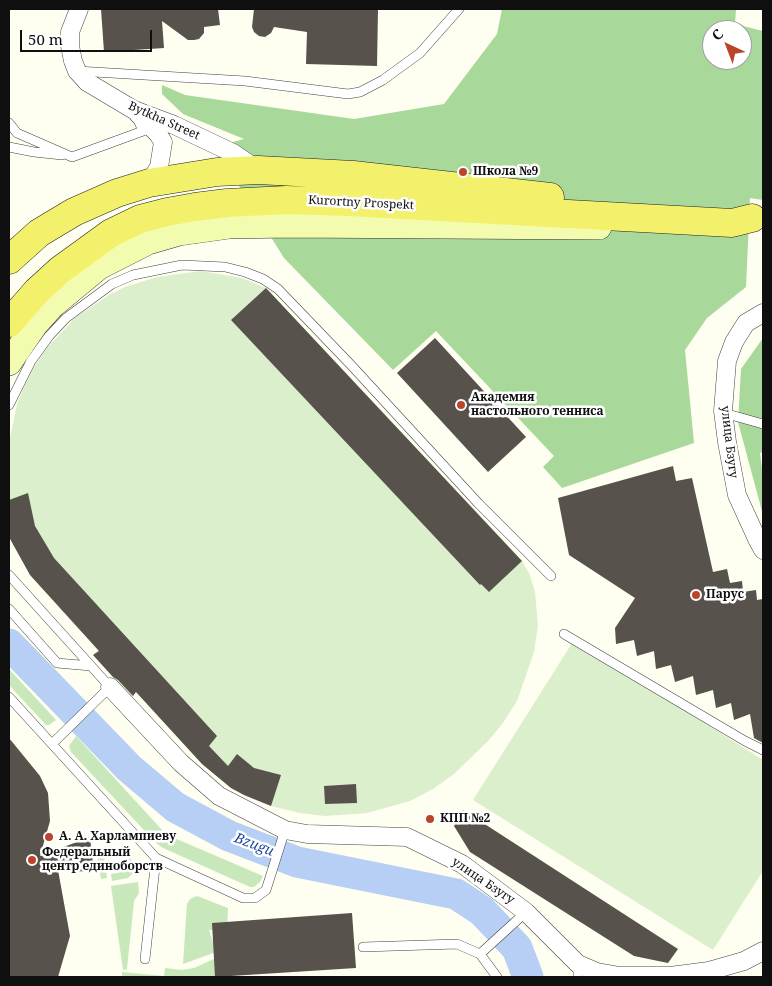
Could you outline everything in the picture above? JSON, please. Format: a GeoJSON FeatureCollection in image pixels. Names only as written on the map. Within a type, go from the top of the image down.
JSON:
{"type":"FeatureCollection","features":[{"type":"Feature","properties":{"kind":"main road","name":"Kurortny Prospekt"},"geometry":{"type":"LineString","coordinates":[[9,260],[39,233],[74,212],[117,193],[149,182],[217,172],[258,170],[353,175],[749,220]]}},
{"type":"Feature","properties":{"kind":"main road","name":"Kurortny Prospekt"},"geometry":{"type":"LineString","coordinates":[[9,323],[37,291],[60,270],[111,233],[140,219],[195,207],[227,203],[286,200],[749,220]]}},
{"type":"Feature","properties":{"kind":"main road"},"geometry":{"type":"LineString","coordinates":[[9,363],[35,325],[59,300],[99,267],[148,242],[178,233],[229,226],[608,227],[749,220]]}},
{"type":"Feature","properties":{"kind":"street"},"geometry":{"type":"LineString","coordinates":[[77,71],[70,46],[70,32],[78,9]]}},
{"type":"Feature","properties":{"kind":"street","name":"Bytkha Street"},"geometry":{"type":"LineString","coordinates":[[77,71],[87,82],[134,110],[233,153],[258,170]]}},
{"type":"Feature","properties":{"kind":"street"},"geometry":{"type":"LineString","coordinates":[[134,110],[158,134],[163,142],[159,167],[149,182]]}},
{"type":"Feature","properties":{"kind":"street","name":"улица Бзугу"},"geometry":{"type":"LineString","coordinates":[[763,313],[746,323],[734,342],[727,361],[723,411],[737,495],[763,550]]}},
{"type":"Feature","properties":{"kind":"street","name":"улица Бзугу"},"geometry":{"type":"LineString","coordinates":[[110,686],[181,763],[219,796],[285,830],[307,834],[407,837],[462,864],[522,916],[578,971],[620,976],[670,976],[709,971],[736,964],[763,951]]}},
{"type":"Feature","properties":{"kind":"lane"},"geometry":{"type":"LineString","coordinates":[[77,71],[245,81],[348,94],[360,92],[383,80],[420,52],[459,9]]}},
{"type":"Feature","properties":{"kind":"lane"},"geometry":{"type":"LineString","coordinates":[[9,147],[72,156],[143,131],[134,110]]}},
{"type":"Feature","properties":{"kind":"lane"},"geometry":{"type":"LineString","coordinates":[[9,123],[17,133],[72,156]]}},
{"type":"Feature","properties":{"kind":"lane"},"geometry":{"type":"LineString","coordinates":[[9,405],[31,361],[49,336],[66,318],[112,284],[133,275],[182,265],[226,267],[245,272],[263,279],[278,289],[478,502],[551,576]]}},
{"type":"Feature","properties":{"kind":"lane"},"geometry":{"type":"LineString","coordinates":[[723,411],[763,424]]}},
{"type":"Feature","properties":{"kind":"lane"},"geometry":{"type":"LineString","coordinates":[[9,575],[110,686],[52,744]]}},
{"type":"Feature","properties":{"kind":"lane"},"geometry":{"type":"LineString","coordinates":[[9,609],[57,663],[91,666]]}},
{"type":"Feature","properties":{"kind":"lane"},"geometry":{"type":"LineString","coordinates":[[564,634],[763,750]]}},
{"type":"Feature","properties":{"kind":"lane"},"geometry":{"type":"LineString","coordinates":[[9,697],[156,858],[243,898],[255,898],[266,890],[285,830]]}},
{"type":"Feature","properties":{"kind":"lane"},"geometry":{"type":"LineString","coordinates":[[145,959],[156,858]]}},
{"type":"Feature","properties":{"kind":"lane"},"geometry":{"type":"LineString","coordinates":[[480,954],[522,916]]}},
{"type":"Feature","properties":{"kind":"lane"},"geometry":{"type":"LineString","coordinates":[[363,947],[457,944],[480,954],[497,977]]}},
{"type":"Feature","properties":{"kind":"green space"},"geometry":{"type":"Polygon","coordinates":[[[502,9],[736,9],[735,20],[702,20],[702,70],[752,70],[752,28],[763,31],[763,200],[750,198],[746,287],[707,318],[685,350],[694,443],[562,488],[543,467],[554,456],[436,331],[393,370],[284,258],[215,147],[244,139],[183,114],[162,94],[162,85],[185,95],[354,119],[444,104],[497,34],[502,9]]]}},
{"type":"Feature","properties":{"kind":"green space"},"geometry":{"type":"Polygon","coordinates":[[[201,271],[242,278],[266,288],[522,561],[529,573],[535,592],[538,626],[534,652],[517,701],[503,723],[488,741],[454,774],[433,789],[410,801],[367,813],[325,816],[300,813],[271,806],[231,788],[202,764],[136,692],[131,697],[93,655],[98,650],[30,575],[9,537],[9,443],[17,404],[34,367],[47,348],[75,318],[109,295],[125,287],[157,277],[201,271]]]}},
{"type":"Feature","properties":{"kind":"green space"},"geometry":{"type":"Polygon","coordinates":[[[763,338],[763,452],[760,453],[763,476],[763,515],[738,422],[741,369],[763,338]]]}},
{"type":"Feature","properties":{"kind":"green space"},"geometry":{"type":"Polygon","coordinates":[[[574,640],[763,760],[763,871],[713,950],[473,800],[574,640]]]}},
{"type":"Feature","properties":{"kind":"green space"},"geometry":{"type":"Polygon","coordinates":[[[9,669],[56,720],[46,725],[9,685],[9,669]]]}},
{"type":"Feature","properties":{"kind":"green space"},"geometry":{"type":"Polygon","coordinates":[[[76,736],[163,831],[172,837],[263,876],[260,882],[254,887],[250,887],[163,848],[156,843],[71,752],[69,746],[76,736]]]}},
{"type":"Feature","properties":{"kind":"green space"},"geometry":{"type":"Polygon","coordinates":[[[123,849],[138,868],[128,878],[112,881],[111,874],[129,871],[126,855],[122,852],[104,856],[107,878],[101,879],[97,853],[123,849]]]}},
{"type":"Feature","properties":{"kind":"green space"},"geometry":{"type":"Polygon","coordinates":[[[138,882],[139,893],[134,901],[127,969],[123,970],[111,886],[138,882]]]}},
{"type":"Feature","properties":{"kind":"green space"},"geometry":{"type":"Polygon","coordinates":[[[197,896],[228,908],[227,930],[209,930],[216,952],[183,964],[187,904],[190,899],[197,896]]]}},
{"type":"Feature","properties":{"kind":"green space"},"geometry":{"type":"Polygon","coordinates":[[[216,958],[218,977],[122,977],[122,972],[164,976],[165,968],[182,970],[194,968],[216,958]]]}},
{"type":"Feature","properties":{"kind":"building"},"geometry":{"type":"Polygon","coordinates":[[[101,9],[218,9],[220,25],[204,27],[204,33],[199,39],[188,40],[162,21],[164,48],[104,52],[101,9]]]}},
{"type":"Feature","properties":{"kind":"building"},"geometry":{"type":"Polygon","coordinates":[[[254,9],[378,9],[377,66],[306,64],[307,32],[274,27],[271,33],[265,37],[259,36],[252,27],[254,9]]]}},
{"type":"Feature","properties":{"kind":"building"},"geometry":{"type":"Polygon","coordinates":[[[266,288],[522,561],[489,592],[480,585],[231,320],[266,288]]]}},
{"type":"Feature","properties":{"kind":"building","name":"Академия настольного тенниса"},"geometry":{"type":"Polygon","coordinates":[[[435,338],[526,437],[488,472],[397,373],[435,338]]]}},
{"type":"Feature","properties":{"kind":"building","name":"Парус"},"geometry":{"type":"Polygon","coordinates":[[[673,466],[676,481],[692,478],[713,572],[727,569],[730,583],[742,581],[743,592],[756,590],[757,600],[763,599],[763,743],[754,738],[750,714],[734,720],[731,703],[716,708],[713,690],[696,695],[693,676],[675,682],[671,665],[656,669],[654,651],[637,656],[634,640],[616,644],[615,628],[635,598],[569,555],[558,498],[673,466]]]}},
{"type":"Feature","properties":{"kind":"building"},"geometry":{"type":"Polygon","coordinates":[[[28,493],[35,526],[54,558],[217,736],[209,746],[228,766],[237,754],[254,768],[281,775],[271,806],[231,788],[202,764],[136,692],[133,696],[113,677],[93,655],[99,651],[30,575],[9,537],[9,500],[28,493]]]}},
{"type":"Feature","properties":{"kind":"building","name":"Федеральный центр единоборств"},"geometry":{"type":"Polygon","coordinates":[[[9,738],[40,776],[48,793],[50,821],[40,856],[90,837],[94,872],[58,870],[70,936],[58,977],[9,977],[9,738]]]}},
{"type":"Feature","properties":{"kind":"building"},"geometry":{"type":"Polygon","coordinates":[[[356,784],[357,803],[325,804],[324,786],[356,784]]]}},
{"type":"Feature","properties":{"kind":"building"},"geometry":{"type":"Polygon","coordinates":[[[463,810],[678,949],[668,963],[634,956],[470,852],[454,826],[463,810]]]}},
{"type":"Feature","properties":{"kind":"building"},"geometry":{"type":"Polygon","coordinates":[[[352,913],[356,968],[215,977],[212,923],[352,913]]]}},
{"type":"Feature","properties":{"kind":"waterway","name":"Bzugu"},"geometry":{"type":"LineString","coordinates":[[9,644],[129,768],[175,807],[229,836],[297,862],[456,894],[482,911],[517,948],[528,977]]}},
{"type":"Feature","properties":{"kind":"place","name":"Школа №9"},"geometry":{"type":"Point","coordinates":[463,172]}},
{"type":"Feature","properties":{"kind":"place","name":"Академия настольного тенниса"},"geometry":{"type":"Point","coordinates":[461,405]}},
{"type":"Feature","properties":{"kind":"place","name":"Парус"},"geometry":{"type":"Point","coordinates":[696,595]}},
{"type":"Feature","properties":{"kind":"place","name":"КПП №2"},"geometry":{"type":"Point","coordinates":[430,819]}},
{"type":"Feature","properties":{"kind":"place","name":"А. А. Харлампиеву"},"geometry":{"type":"Point","coordinates":[49,837]}},
{"type":"Feature","properties":{"kind":"place","name":"Федеральный центр единоборств"},"geometry":{"type":"Point","coordinates":[32,860]}}]}
